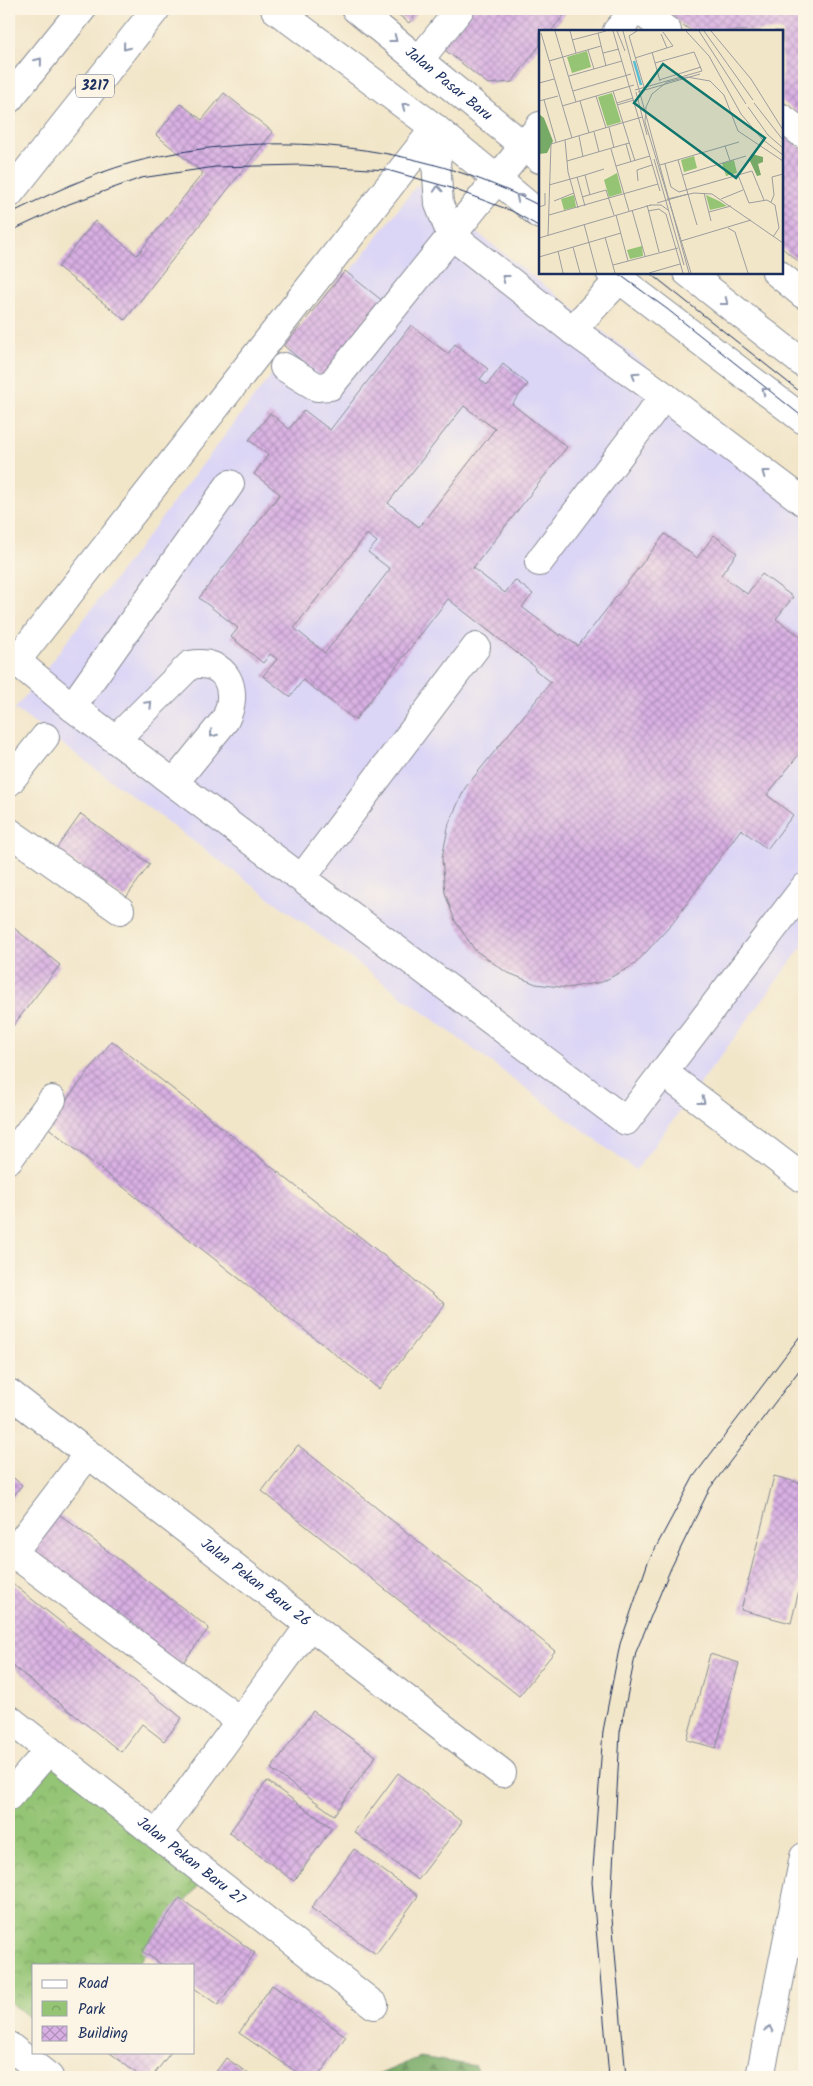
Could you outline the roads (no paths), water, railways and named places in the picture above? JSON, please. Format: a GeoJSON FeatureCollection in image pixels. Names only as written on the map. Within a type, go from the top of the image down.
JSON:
{"type":"FeatureCollection","features":[{"type":"Feature","properties":{"kind":"main road"},"geometry":{"type":"LineString","coordinates":[[9,99],[82,9]]}},
{"type":"Feature","properties":{"kind":"main road","name":"3217"},"geometry":{"type":"LineString","coordinates":[[9,194],[156,9]]}},
{"type":"Feature","properties":{"kind":"main road"},"geometry":{"type":"LineString","coordinates":[[276,9],[439,132],[539,214]]}},
{"type":"Feature","properties":{"kind":"main road","name":"Jalan Pasar Baru"},"geometry":{"type":"LineString","coordinates":[[356,9],[535,144]]}},
{"type":"Feature","properties":{"kind":"main road"},"geometry":{"type":"LineString","coordinates":[[420,59],[460,9]]}},
{"type":"Feature","properties":{"kind":"main road"},"geometry":{"type":"LineString","coordinates":[[618,30],[637,9],[667,30]]}},
{"type":"Feature","properties":{"kind":"main road"},"geometry":{"type":"LineString","coordinates":[[783,119],[804,135]]}},
{"type":"Feature","properties":{"kind":"main road"},"geometry":{"type":"LineString","coordinates":[[439,132],[436,161],[439,204],[451,235],[572,330],[664,396],[804,502]]}},
{"type":"Feature","properties":{"kind":"main road"},"geometry":{"type":"LineString","coordinates":[[439,132],[12,658],[72,707],[626,1121],[804,888]]}},
{"type":"Feature","properties":{"kind":"main road"},"geometry":{"type":"LineString","coordinates":[[284,367],[317,387],[330,386],[497,179],[535,144]]}},
{"type":"Feature","properties":{"kind":"main road"},"geometry":{"type":"LineString","coordinates":[[690,274],[804,364]]}},
{"type":"Feature","properties":{"kind":"main road"},"geometry":{"type":"LineString","coordinates":[[779,274],[804,294]]}},
{"type":"Feature","properties":{"kind":"main road"},"geometry":{"type":"LineString","coordinates":[[572,330],[615,276],[804,420]]}},
{"type":"Feature","properties":{"kind":"main road"},"geometry":{"type":"LineString","coordinates":[[539,562],[664,396]]}},
{"type":"Feature","properties":{"kind":"main road"},"geometry":{"type":"LineString","coordinates":[[72,707],[230,484]]}},
{"type":"Feature","properties":{"kind":"main road"},"geometry":{"type":"LineString","coordinates":[[302,878],[476,647]]}},
{"type":"Feature","properties":{"kind":"main road"},"geometry":{"type":"LineString","coordinates":[[116,739],[181,671],[190,665],[200,663],[217,668],[230,680],[233,696],[230,709],[225,720],[174,783]]}},
{"type":"Feature","properties":{"kind":"main road"},"geometry":{"type":"LineString","coordinates":[[9,782],[44,737]]}},
{"type":"Feature","properties":{"kind":"main road"},"geometry":{"type":"LineString","coordinates":[[9,832],[120,910]]}},
{"type":"Feature","properties":{"kind":"main road"},"geometry":{"type":"LineString","coordinates":[[663,1072],[804,1179]]}},
{"type":"Feature","properties":{"kind":"main road"},"geometry":{"type":"LineString","coordinates":[[9,1158],[52,1100]]}},
{"type":"Feature","properties":{"kind":"main road","name":"Jalan Pekan Baru 26"},"geometry":{"type":"LineString","coordinates":[[9,1393],[502,1773]]}},
{"type":"Feature","properties":{"kind":"main road"},"geometry":{"type":"LineString","coordinates":[[88,1454],[10,1554],[240,1722]]}},
{"type":"Feature","properties":{"kind":"main road"},"geometry":{"type":"LineString","coordinates":[[157,1835],[310,1625]]}},
{"type":"Feature","properties":{"kind":"main road","name":"Jalan Pekan Baru 27"},"geometry":{"type":"LineString","coordinates":[[9,1719],[374,2004]]}},
{"type":"Feature","properties":{"kind":"main road"},"geometry":{"type":"LineString","coordinates":[[9,1796],[49,1750]]}},
{"type":"Feature","properties":{"kind":"main road"},"geometry":{"type":"LineString","coordinates":[[760,2077],[804,1857]]}},
{"type":"Feature","properties":{"kind":"main road"},"geometry":{"type":"LineString","coordinates":[[9,2046],[49,2077]]}},
{"type":"Feature","properties":{"kind":"tram line"},"geometry":{"type":"LineString","coordinates":[[9,214],[84,179],[131,163],[182,152],[234,146],[287,144],[340,147],[392,155],[443,167],[493,184],[539,206]]}},
{"type":"Feature","properties":{"kind":"tram line"},"geometry":{"type":"LineString","coordinates":[[9,232],[69,204],[141,178],[215,167],[302,165],[387,170],[448,187],[512,211],[539,226]]}},
{"type":"Feature","properties":{"kind":"tram line"},"geometry":{"type":"LineString","coordinates":[[619,274],[667,309],[804,418]]}},
{"type":"Feature","properties":{"kind":"tram line"},"geometry":{"type":"LineString","coordinates":[[652,274],[804,395]]}},
{"type":"Feature","properties":{"kind":"tram line"},"geometry":{"type":"LineString","coordinates":[[609,2077],[592,1882],[603,1731],[620,1644],[648,1562],[694,1476],[804,1331]]}},
{"type":"Feature","properties":{"kind":"tram line"},"geometry":{"type":"LineString","coordinates":[[626,2077],[611,1907],[620,1732],[636,1652],[671,1568],[710,1488],[804,1364]]}}]}
